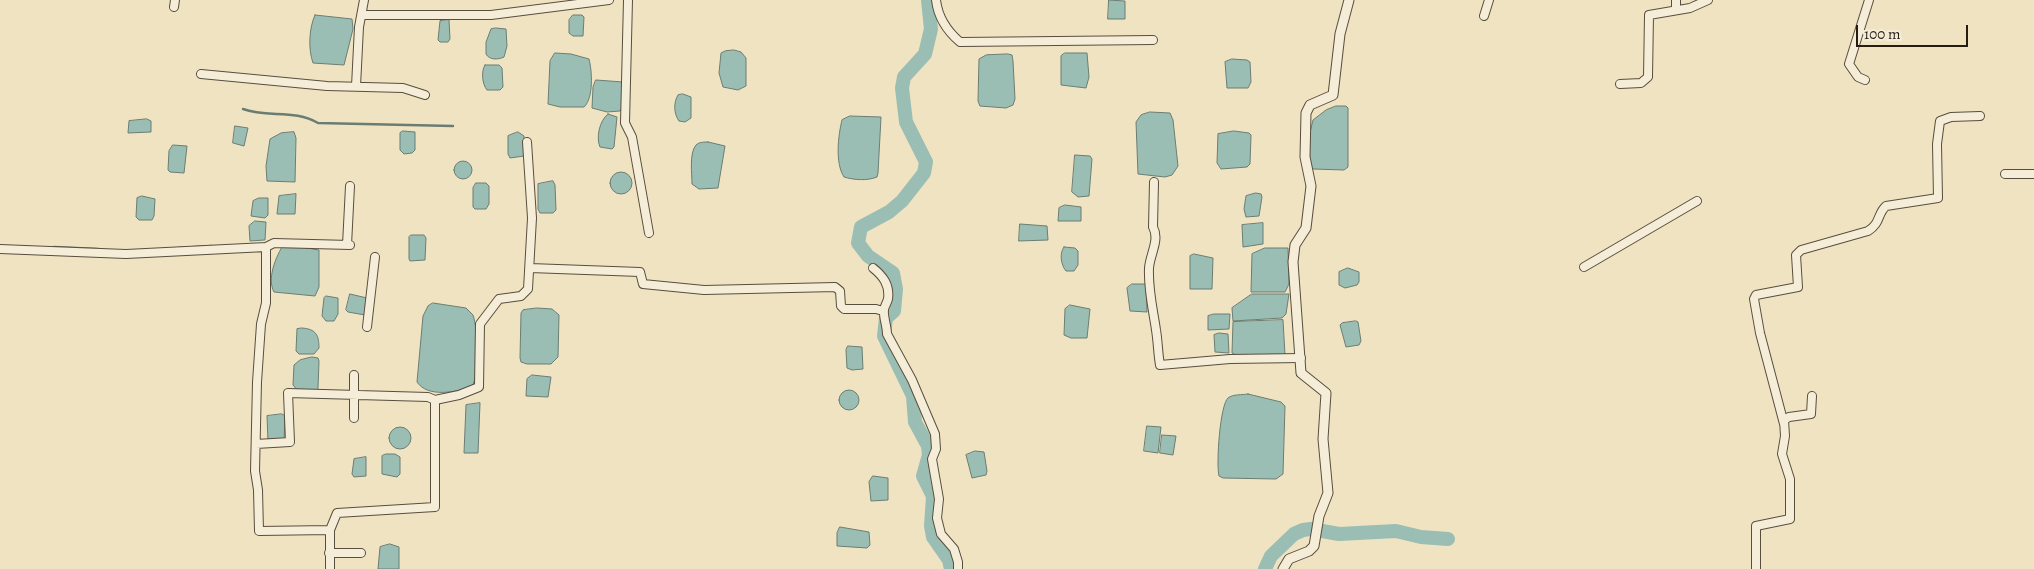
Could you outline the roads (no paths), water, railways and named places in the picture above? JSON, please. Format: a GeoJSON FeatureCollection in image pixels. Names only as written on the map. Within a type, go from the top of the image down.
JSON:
{"type":"FeatureCollection","features":[{"type":"Feature","properties":{"kind":"street"},"geometry":{"type":"LineString","coordinates":[[356,86],[364,0]]}},
{"type":"Feature","properties":{"kind":"street"},"geometry":{"type":"LineString","coordinates":[[362,15],[491,15],[609,0]]}},
{"type":"Feature","properties":{"kind":"street"},"geometry":{"type":"LineString","coordinates":[[628,0],[625,123],[632,137],[649,234]]}},
{"type":"Feature","properties":{"kind":"street"},"geometry":{"type":"LineString","coordinates":[[936,0],[937,11],[949,32],[960,42],[1153,40]]}},
{"type":"Feature","properties":{"kind":"street"},"geometry":{"type":"LineString","coordinates":[[1283,569],[1289,559],[1309,551],[1315,542],[1328,487],[1323,439],[1326,396],[1325,391],[1301,373],[1293,262],[1295,245],[1306,228],[1311,186],[1310,176],[1305,164],[1305,119],[1310,105],[1333,95],[1340,34],[1350,0]]}},
{"type":"Feature","properties":{"kind":"street"},"geometry":{"type":"LineString","coordinates":[[1484,16],[1489,0]]}},
{"type":"Feature","properties":{"kind":"street"},"geometry":{"type":"LineString","coordinates":[[1676,0],[1676,10]]}},
{"type":"Feature","properties":{"kind":"street"},"geometry":{"type":"LineString","coordinates":[[1620,84],[1641,83],[1646,80],[1649,70],[1648,17],[1653,13],[1690,8],[1708,0]]}},
{"type":"Feature","properties":{"kind":"street"},"geometry":{"type":"LineString","coordinates":[[1865,80],[1858,77],[1849,64],[1869,0]]}},
{"type":"Feature","properties":{"kind":"street"},"geometry":{"type":"LineString","coordinates":[[201,74],[327,86],[403,88],[425,95]]}},
{"type":"Feature","properties":{"kind":"street"},"geometry":{"type":"LineString","coordinates":[[1756,569],[1756,526],[1790,519],[1790,479],[1782,454],[1785,436],[1784,424],[1760,333],[1754,299],[1756,295],[1798,287],[1796,255],[1801,250],[1868,231],[1876,226],[1882,210],[1886,206],[1938,198],[1937,144],[1940,122],[1951,117],[1980,116]]}},
{"type":"Feature","properties":{"kind":"street"},"geometry":{"type":"LineString","coordinates":[[256,444],[290,442],[288,393],[428,397],[435,400],[459,395],[480,387],[480,324],[499,298],[514,298],[525,293],[530,268],[532,218],[527,142]]}},
{"type":"Feature","properties":{"kind":"street"},"geometry":{"type":"LineString","coordinates":[[2005,174],[2034,174]]}},
{"type":"Feature","properties":{"kind":"street"},"geometry":{"type":"LineString","coordinates":[[1154,182],[1153,227],[1156,238],[1150,255],[1149,270],[1151,313],[1156,329],[1160,365],[1230,359],[1301,358]]}},
{"type":"Feature","properties":{"kind":"street"},"geometry":{"type":"LineString","coordinates":[[0,249],[126,254],[266,247],[274,243],[349,245],[350,186]]}},
{"type":"Feature","properties":{"kind":"street"},"geometry":{"type":"LineString","coordinates":[[1584,268],[1697,201]]}},
{"type":"Feature","properties":{"kind":"street"},"geometry":{"type":"LineString","coordinates":[[266,247],[266,302],[261,324],[258,362],[255,471],[258,490],[258,531],[330,530]]}},
{"type":"Feature","properties":{"kind":"street"},"geometry":{"type":"LineString","coordinates":[[368,327],[376,257]]}},
{"type":"Feature","properties":{"kind":"street"},"geometry":{"type":"LineString","coordinates":[[530,268],[640,272],[643,284],[704,290],[835,287],[840,291],[841,306],[844,309],[876,309],[883,311]]}},
{"type":"Feature","properties":{"kind":"street"},"geometry":{"type":"LineString","coordinates":[[878,268],[887,284],[888,298],[883,311],[888,326],[887,334],[903,373],[935,434],[936,449],[932,459],[939,499],[937,518],[941,534],[954,549],[958,569]]}},
{"type":"Feature","properties":{"kind":"street"},"geometry":{"type":"LineString","coordinates":[[354,375],[354,418]]}},
{"type":"Feature","properties":{"kind":"street"},"geometry":{"type":"LineString","coordinates":[[1784,424],[1784,420],[1789,417],[1811,414],[1812,396]]}},
{"type":"Feature","properties":{"kind":"street"},"geometry":{"type":"LineString","coordinates":[[330,569],[330,530],[334,517],[340,512],[435,507],[435,400]]}},
{"type":"Feature","properties":{"kind":"street"},"geometry":{"type":"LineString","coordinates":[[329,552],[361,553]]}},
{"type":"Feature","properties":{"kind":"water"},"geometry":{"type":"Polygon","coordinates":[[[1109,0],[1125,1],[1125,19],[1108,19],[1109,0]]]}},
{"type":"Feature","properties":{"kind":"water"},"geometry":{"type":"Polygon","coordinates":[[[315,15],[352,19],[353,29],[344,65],[313,63],[310,39],[311,26],[315,15]]]}},
{"type":"Feature","properties":{"kind":"water"},"geometry":{"type":"Polygon","coordinates":[[[573,15],[582,15],[584,17],[583,36],[573,36],[569,33],[569,20],[573,15]]]}},
{"type":"Feature","properties":{"kind":"water"},"geometry":{"type":"Polygon","coordinates":[[[449,20],[450,39],[448,42],[440,42],[438,40],[440,21],[449,20]]]}},
{"type":"Feature","properties":{"kind":"water"},"geometry":{"type":"Polygon","coordinates":[[[491,29],[506,29],[507,46],[504,57],[496,59],[486,54],[486,42],[491,29]]]}},
{"type":"Feature","properties":{"kind":"water"},"geometry":{"type":"Polygon","coordinates":[[[734,50],[741,52],[746,58],[746,86],[738,90],[723,87],[719,73],[721,53],[734,50]]]}},
{"type":"Feature","properties":{"kind":"water"},"geometry":{"type":"Polygon","coordinates":[[[555,53],[571,54],[589,59],[591,91],[584,107],[560,107],[548,104],[550,61],[555,53]]]}},
{"type":"Feature","properties":{"kind":"water"},"geometry":{"type":"Polygon","coordinates":[[[1065,53],[1087,53],[1089,77],[1086,88],[1061,85],[1061,56],[1065,53]]]}},
{"type":"Feature","properties":{"kind":"water"},"geometry":{"type":"Polygon","coordinates":[[[986,55],[1012,55],[1013,61],[1015,99],[1013,105],[1006,108],[980,106],[978,101],[979,59],[986,55]]]}},
{"type":"Feature","properties":{"kind":"water"},"geometry":{"type":"Polygon","coordinates":[[[1232,59],[1250,62],[1251,82],[1248,88],[1227,88],[1225,62],[1232,59]]]}},
{"type":"Feature","properties":{"kind":"water"},"geometry":{"type":"Polygon","coordinates":[[[485,65],[499,65],[502,68],[503,87],[500,90],[487,90],[485,87],[483,74],[485,65]]]}},
{"type":"Feature","properties":{"kind":"water"},"geometry":{"type":"Polygon","coordinates":[[[596,80],[623,82],[623,107],[620,111],[607,112],[592,108],[593,87],[596,80]]]}},
{"type":"Feature","properties":{"kind":"water"},"geometry":{"type":"Polygon","coordinates":[[[683,94],[691,97],[691,118],[685,122],[679,121],[675,108],[675,101],[678,95],[683,94]]]}},
{"type":"Feature","properties":{"kind":"water"},"geometry":{"type":"Polygon","coordinates":[[[1336,106],[1346,106],[1348,108],[1348,167],[1344,170],[1313,169],[1310,166],[1309,137],[1313,120],[1326,110],[1336,106]]]}},
{"type":"Feature","properties":{"kind":"water"},"geometry":{"type":"Polygon","coordinates":[[[1150,112],[1170,113],[1173,120],[1178,166],[1172,175],[1165,177],[1138,174],[1136,122],[1141,115],[1150,112]]]}},
{"type":"Feature","properties":{"kind":"water"},"geometry":{"type":"Polygon","coordinates":[[[608,114],[617,117],[614,147],[612,149],[600,147],[598,139],[600,125],[608,114]]]}},
{"type":"Feature","properties":{"kind":"water"},"geometry":{"type":"Polygon","coordinates":[[[850,116],[881,117],[877,177],[865,180],[852,179],[844,177],[841,171],[838,157],[839,134],[842,120],[850,116]]]}},
{"type":"Feature","properties":{"kind":"water"},"geometry":{"type":"Polygon","coordinates":[[[147,119],[151,121],[151,132],[128,133],[129,121],[147,119]]]}},
{"type":"Feature","properties":{"kind":"water"},"geometry":{"type":"Polygon","coordinates":[[[235,126],[248,128],[244,146],[233,143],[235,126]]]}},
{"type":"Feature","properties":{"kind":"water"},"geometry":{"type":"Polygon","coordinates":[[[403,131],[415,132],[415,150],[412,153],[404,154],[400,150],[400,133],[403,131]]]}},
{"type":"Feature","properties":{"kind":"water"},"geometry":{"type":"Polygon","coordinates":[[[1234,131],[1251,135],[1250,164],[1247,167],[1221,169],[1217,163],[1218,134],[1234,131]]]}},
{"type":"Feature","properties":{"kind":"water"},"geometry":{"type":"Polygon","coordinates":[[[294,132],[296,138],[295,182],[267,181],[266,166],[270,139],[281,133],[294,132]]]}},
{"type":"Feature","properties":{"kind":"water"},"geometry":{"type":"Polygon","coordinates":[[[518,132],[524,136],[524,156],[510,158],[508,154],[508,136],[518,132]]]}},
{"type":"Feature","properties":{"kind":"water"},"geometry":{"type":"Polygon","coordinates":[[[708,142],[725,146],[718,188],[699,189],[692,184],[692,153],[697,144],[708,142]]]}},
{"type":"Feature","properties":{"kind":"water"},"geometry":{"type":"Polygon","coordinates":[[[173,145],[187,146],[184,173],[170,172],[168,170],[169,151],[173,145]]]}},
{"type":"Feature","properties":{"kind":"water"},"geometry":{"type":"Polygon","coordinates":[[[1075,155],[1090,156],[1092,159],[1089,196],[1078,197],[1072,192],[1075,155]]]}},
{"type":"Feature","properties":{"kind":"water"},"geometry":{"type":"Polygon","coordinates":[[[463,161],[469,164],[472,170],[469,176],[463,179],[457,176],[454,170],[457,164],[463,161]]]}},
{"type":"Feature","properties":{"kind":"water"},"geometry":{"type":"Polygon","coordinates":[[[621,172],[629,175],[632,183],[629,191],[621,194],[613,191],[610,183],[613,175],[621,172]]]}},
{"type":"Feature","properties":{"kind":"water"},"geometry":{"type":"Polygon","coordinates":[[[553,181],[555,185],[556,210],[553,213],[540,213],[538,209],[538,184],[553,181]]]}},
{"type":"Feature","properties":{"kind":"water"},"geometry":{"type":"Polygon","coordinates":[[[476,183],[486,183],[489,186],[489,204],[486,209],[475,209],[473,207],[473,188],[476,183]]]}},
{"type":"Feature","properties":{"kind":"water"},"geometry":{"type":"Polygon","coordinates":[[[1256,193],[1261,194],[1262,197],[1259,216],[1246,217],[1244,209],[1246,196],[1256,193]]]}},
{"type":"Feature","properties":{"kind":"water"},"geometry":{"type":"Polygon","coordinates":[[[296,194],[295,214],[277,214],[279,196],[296,194]]]}},
{"type":"Feature","properties":{"kind":"water"},"geometry":{"type":"Polygon","coordinates":[[[142,196],[155,199],[152,220],[139,220],[136,217],[137,198],[142,196]]]}},
{"type":"Feature","properties":{"kind":"water"},"geometry":{"type":"Polygon","coordinates":[[[259,198],[268,198],[268,215],[265,218],[251,216],[253,201],[259,198]]]}},
{"type":"Feature","properties":{"kind":"water"},"geometry":{"type":"Polygon","coordinates":[[[1065,205],[1081,207],[1081,221],[1058,221],[1059,208],[1065,205]]]}},
{"type":"Feature","properties":{"kind":"water"},"geometry":{"type":"Polygon","coordinates":[[[255,221],[266,222],[265,240],[250,241],[249,226],[255,221]]]}},
{"type":"Feature","properties":{"kind":"water"},"geometry":{"type":"Polygon","coordinates":[[[1263,223],[1263,244],[1243,247],[1242,225],[1263,223]]]}},
{"type":"Feature","properties":{"kind":"water"},"geometry":{"type":"Polygon","coordinates":[[[1020,224],[1047,226],[1048,240],[1019,241],[1020,224]]]}},
{"type":"Feature","properties":{"kind":"water"},"geometry":{"type":"Polygon","coordinates":[[[411,235],[424,235],[426,238],[425,260],[410,261],[409,237],[411,235]]]}},
{"type":"Feature","properties":{"kind":"water"},"geometry":{"type":"Polygon","coordinates":[[[282,247],[301,247],[319,250],[319,287],[315,296],[274,292],[271,281],[272,275],[282,247]]]}},
{"type":"Feature","properties":{"kind":"water"},"geometry":{"type":"Polygon","coordinates":[[[1064,247],[1075,248],[1078,251],[1078,265],[1074,271],[1066,271],[1063,266],[1061,256],[1064,247]]]}},
{"type":"Feature","properties":{"kind":"water"},"geometry":{"type":"Polygon","coordinates":[[[1265,248],[1288,248],[1289,284],[1285,292],[1251,292],[1252,254],[1265,248]]]}},
{"type":"Feature","properties":{"kind":"water"},"geometry":{"type":"Polygon","coordinates":[[[1194,254],[1213,258],[1212,289],[1190,289],[1190,256],[1194,254]]]}},
{"type":"Feature","properties":{"kind":"water"},"geometry":{"type":"Polygon","coordinates":[[[1348,268],[1359,272],[1359,282],[1357,285],[1345,288],[1339,285],[1339,272],[1348,268]]]}},
{"type":"Feature","properties":{"kind":"water"},"geometry":{"type":"Polygon","coordinates":[[[1132,284],[1146,284],[1147,312],[1130,311],[1127,288],[1132,284]]]}},
{"type":"Feature","properties":{"kind":"water"},"geometry":{"type":"Polygon","coordinates":[[[350,294],[367,298],[365,315],[346,310],[350,294]]]}},
{"type":"Feature","properties":{"kind":"water"},"geometry":{"type":"Polygon","coordinates":[[[1252,294],[1289,294],[1286,314],[1282,318],[1233,321],[1232,308],[1252,294]]]}},
{"type":"Feature","properties":{"kind":"water"},"geometry":{"type":"Polygon","coordinates":[[[326,296],[338,298],[338,314],[334,321],[326,321],[322,316],[324,298],[326,296]]]}},
{"type":"Feature","properties":{"kind":"water"},"geometry":{"type":"Polygon","coordinates":[[[433,303],[466,308],[473,315],[477,351],[476,372],[472,387],[458,391],[435,392],[422,387],[417,382],[423,316],[428,306],[433,303]]]}},
{"type":"Feature","properties":{"kind":"water"},"geometry":{"type":"Polygon","coordinates":[[[1070,305],[1090,309],[1087,338],[1071,338],[1064,335],[1065,309],[1070,305]]]}},
{"type":"Feature","properties":{"kind":"water"},"geometry":{"type":"Polygon","coordinates":[[[537,308],[552,309],[559,315],[558,357],[551,364],[527,364],[521,362],[520,358],[521,313],[523,310],[537,308]]]}},
{"type":"Feature","properties":{"kind":"water"},"geometry":{"type":"Polygon","coordinates":[[[1230,314],[1229,329],[1208,330],[1208,316],[1230,314]]]}},
{"type":"Feature","properties":{"kind":"water"},"geometry":{"type":"Polygon","coordinates":[[[1283,320],[1285,355],[1238,356],[1232,353],[1233,322],[1283,320]]]}},
{"type":"Feature","properties":{"kind":"water"},"geometry":{"type":"Polygon","coordinates":[[[1358,322],[1361,341],[1359,345],[1346,347],[1340,325],[1358,322]]]}},
{"type":"Feature","properties":{"kind":"water"},"geometry":{"type":"Polygon","coordinates":[[[302,328],[314,331],[317,336],[319,348],[314,354],[299,354],[296,351],[297,329],[302,328]]]}},
{"type":"Feature","properties":{"kind":"water"},"geometry":{"type":"Polygon","coordinates":[[[1219,333],[1228,334],[1229,353],[1215,352],[1214,335],[1219,333]]]}},
{"type":"Feature","properties":{"kind":"water"},"geometry":{"type":"Polygon","coordinates":[[[848,346],[862,347],[863,369],[852,370],[847,368],[846,350],[848,346]]]}},
{"type":"Feature","properties":{"kind":"water"},"geometry":{"type":"Polygon","coordinates":[[[312,357],[318,358],[319,361],[317,392],[299,392],[293,385],[294,365],[300,360],[312,357]]]}},
{"type":"Feature","properties":{"kind":"water"},"geometry":{"type":"Polygon","coordinates":[[[532,375],[551,377],[548,397],[526,396],[527,379],[532,375]]]}},
{"type":"Feature","properties":{"kind":"water"},"geometry":{"type":"Polygon","coordinates":[[[849,390],[856,393],[859,400],[856,407],[849,410],[842,407],[839,400],[842,393],[849,390]]]}},
{"type":"Feature","properties":{"kind":"water"},"geometry":{"type":"Polygon","coordinates":[[[1248,394],[1281,402],[1285,406],[1283,474],[1276,479],[1223,478],[1219,476],[1219,435],[1225,403],[1228,398],[1235,395],[1248,394]]]}},
{"type":"Feature","properties":{"kind":"water"},"geometry":{"type":"Polygon","coordinates":[[[480,403],[478,453],[464,453],[466,405],[480,403]]]}},
{"type":"Feature","properties":{"kind":"water"},"geometry":{"type":"Polygon","coordinates":[[[282,414],[285,416],[284,441],[268,442],[267,416],[282,414]]]}},
{"type":"Feature","properties":{"kind":"water"},"geometry":{"type":"Polygon","coordinates":[[[1147,426],[1161,427],[1158,453],[1144,451],[1147,426]]]}},
{"type":"Feature","properties":{"kind":"water"},"geometry":{"type":"Polygon","coordinates":[[[400,427],[408,430],[411,438],[408,446],[400,449],[392,446],[389,438],[392,430],[400,427]]]}},
{"type":"Feature","properties":{"kind":"water"},"geometry":{"type":"Polygon","coordinates":[[[1162,435],[1176,436],[1173,455],[1160,453],[1162,435]]]}},
{"type":"Feature","properties":{"kind":"water"},"geometry":{"type":"Polygon","coordinates":[[[975,451],[984,452],[987,471],[986,475],[972,478],[966,455],[975,451]]]}},
{"type":"Feature","properties":{"kind":"water"},"geometry":{"type":"Polygon","coordinates":[[[395,454],[400,457],[400,474],[397,477],[382,474],[382,456],[395,454]]]}},
{"type":"Feature","properties":{"kind":"water"},"geometry":{"type":"Polygon","coordinates":[[[366,457],[366,476],[354,477],[352,474],[354,459],[366,457]]]}},
{"type":"Feature","properties":{"kind":"water"},"geometry":{"type":"Polygon","coordinates":[[[873,476],[888,478],[888,500],[871,501],[869,482],[873,476]]]}},
{"type":"Feature","properties":{"kind":"water"},"geometry":{"type":"Polygon","coordinates":[[[840,527],[869,532],[870,545],[867,548],[837,546],[837,533],[840,527]]]}},
{"type":"Feature","properties":{"kind":"water"},"geometry":{"type":"Polygon","coordinates":[[[390,544],[399,547],[399,569],[378,569],[380,547],[390,544]]]}},
{"type":"Feature","properties":{"kind":"waterway"},"geometry":{"type":"LineString","coordinates":[[928,0],[931,29],[925,54],[904,77],[902,88],[906,122],[926,162],[924,173],[902,201],[889,212],[861,227],[858,243],[868,256],[893,273],[896,289],[894,311],[886,318],[884,336],[913,396],[915,422],[928,446],[929,455],[923,476],[933,496],[931,526],[933,537],[949,560],[951,569]]}},
{"type":"Feature","properties":{"kind":"waterway"},"geometry":{"type":"LineString","coordinates":[[243,109],[252,112],[300,116],[318,123],[453,126]]}},
{"type":"Feature","properties":{"kind":"waterway"},"geometry":{"type":"LineString","coordinates":[[179,248],[212,246]]}},
{"type":"Feature","properties":{"kind":"waterway"},"geometry":{"type":"LineString","coordinates":[[54,247],[98,249]]}},
{"type":"Feature","properties":{"kind":"waterway"},"geometry":{"type":"LineString","coordinates":[[1265,569],[1271,556],[1294,534],[1303,530],[1311,529],[1339,534],[1396,531],[1421,537],[1448,539]]}}]}
